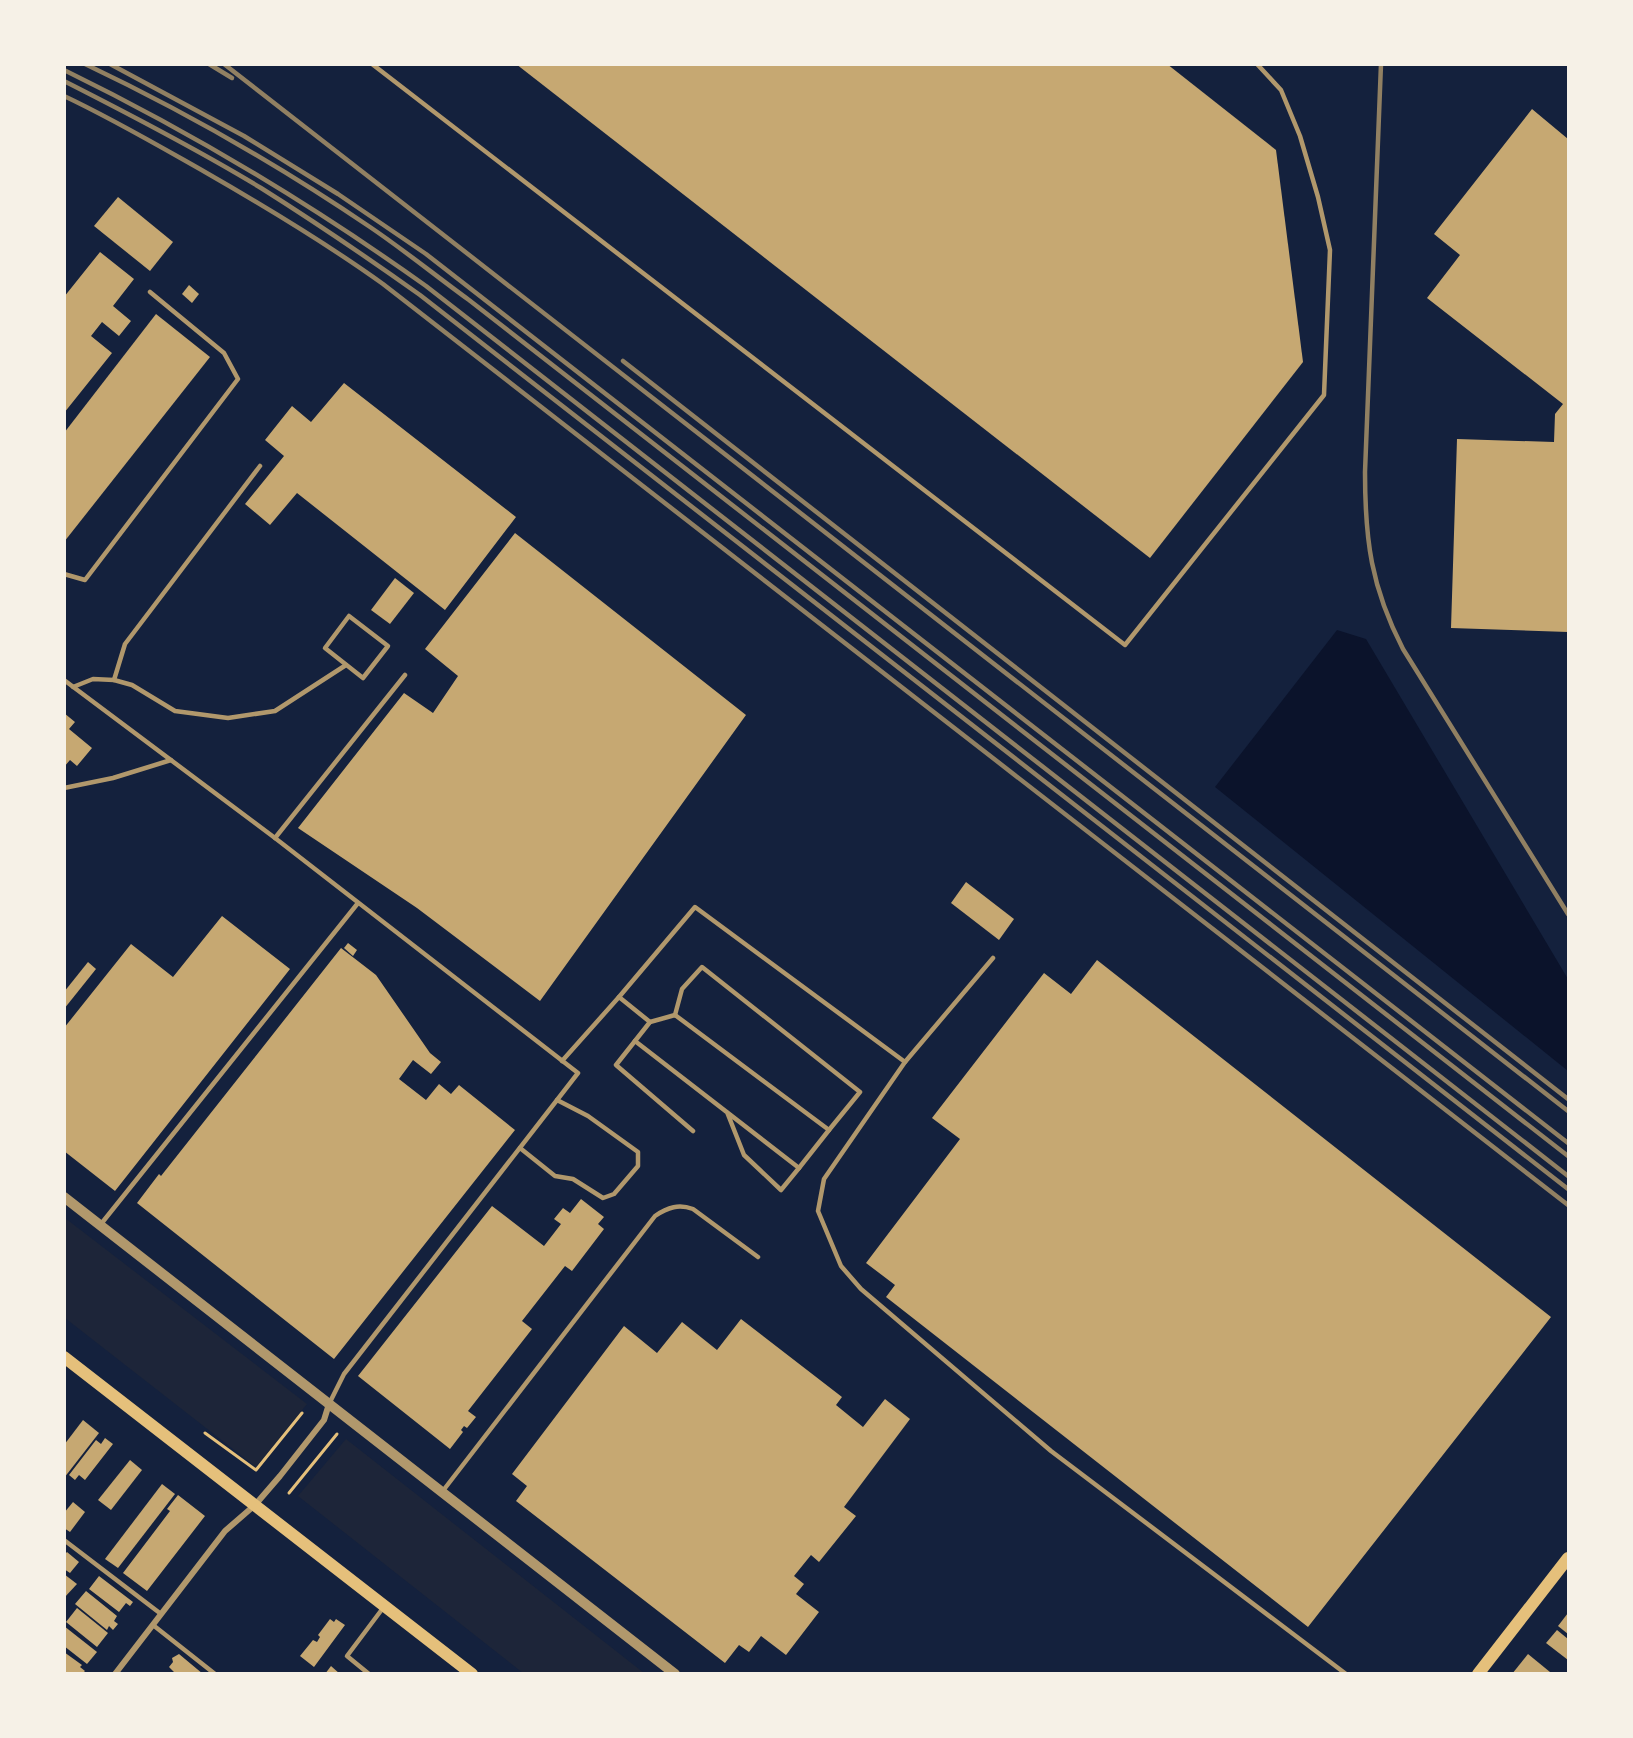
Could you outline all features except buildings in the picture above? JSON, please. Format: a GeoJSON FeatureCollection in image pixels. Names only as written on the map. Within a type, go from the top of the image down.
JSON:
{"type":"FeatureCollection","features":[{"type":"Feature","properties":{"kind":"main road"},"geometry":{"type":"LineString","coordinates":[[64,1357],[464,1671]]}},
{"type":"Feature","properties":{"kind":"main road"},"geometry":{"type":"LineString","coordinates":[[1478,1674],[1569,1558]]}},
{"type":"Feature","properties":{"kind":"street"},"geometry":{"type":"LineString","coordinates":[[64,1197],[675,1674]]}},
{"type":"Feature","properties":{"kind":"street"},"geometry":{"type":"LineString","coordinates":[[116,1674],[225,1531],[255,1505],[324,1420],[330,1404]]}},
{"type":"Feature","properties":{"kind":"lane"},"geometry":{"type":"LineString","coordinates":[[372,64],[1125,645],[1324,395],[1330,250],[1318,197],[1300,136],[1281,90],[1257,64]]}},
{"type":"Feature","properties":{"kind":"lane"},"geometry":{"type":"LineString","coordinates":[[64,574],[85,580],[238,379],[224,353],[150,292]]}},
{"type":"Feature","properties":{"kind":"lane"},"geometry":{"type":"LineString","coordinates":[[114,680],[125,644],[260,466]]}},
{"type":"Feature","properties":{"kind":"lane"},"geometry":{"type":"LineString","coordinates":[[350,616],[388,646],[363,678],[346,665],[325,648],[350,616]]}},
{"type":"Feature","properties":{"kind":"lane"},"geometry":{"type":"LineString","coordinates":[[73,687],[93,678],[114,680],[132,685],[175,711],[228,718],[275,711],[346,665]]}},
{"type":"Feature","properties":{"kind":"lane"},"geometry":{"type":"LineString","coordinates":[[275,838],[405,675]]}},
{"type":"Feature","properties":{"kind":"lane"},"geometry":{"type":"LineString","coordinates":[[64,680],[275,838],[578,1073],[345,1374],[330,1404]]}},
{"type":"Feature","properties":{"kind":"lane"},"geometry":{"type":"LineString","coordinates":[[64,788],[113,778],[171,760]]}},
{"type":"Feature","properties":{"kind":"lane"},"geometry":{"type":"LineString","coordinates":[[100,1225],[358,903]]}},
{"type":"Feature","properties":{"kind":"lane"},"geometry":{"type":"LineString","coordinates":[[562,1061],[695,907],[905,1062]]}},
{"type":"Feature","properties":{"kind":"lane"},"geometry":{"type":"LineString","coordinates":[[993,958],[905,1062],[824,1179],[818,1211],[841,1266],[861,1289],[1051,1451],[1346,1674]]}},
{"type":"Feature","properties":{"kind":"lane"},"geometry":{"type":"LineString","coordinates":[[675,1015],[682,989],[702,968],[860,1092],[782,1190],[744,1155],[727,1112]]}},
{"type":"Feature","properties":{"kind":"lane"},"geometry":{"type":"LineString","coordinates":[[619,997],[650,1022]]}},
{"type":"Feature","properties":{"kind":"lane"},"geometry":{"type":"LineString","coordinates":[[675,1015],[650,1022],[616,1065],[693,1131]]}},
{"type":"Feature","properties":{"kind":"lane"},"geometry":{"type":"LineString","coordinates":[[675,1015],[829,1130]]}},
{"type":"Feature","properties":{"kind":"lane"},"geometry":{"type":"LineString","coordinates":[[635,1041],[799,1168]]}},
{"type":"Feature","properties":{"kind":"lane"},"geometry":{"type":"LineString","coordinates":[[520,1148],[555,1176],[573,1179],[603,1198],[614,1194],[638,1166],[638,1152],[588,1116],[557,1100]]}},
{"type":"Feature","properties":{"kind":"lane"},"geometry":{"type":"LineString","coordinates":[[442,1492],[655,1216],[675,1206],[693,1209],[758,1257]]}},
{"type":"Feature","properties":{"kind":"lane"},"geometry":{"type":"LineString","coordinates":[[64,1540],[161,1614]]}},
{"type":"Feature","properties":{"kind":"lane"},"geometry":{"type":"LineString","coordinates":[[369,1674],[347,1656],[384,1606]]}},
{"type":"Feature","properties":{"kind":"lane"},"geometry":{"type":"LineString","coordinates":[[153,1625],[215,1674]]}},
{"type":"Feature","properties":{"kind":"path"},"geometry":{"type":"LineString","coordinates":[[205,1433],[256,1470],[302,1413]]}},
{"type":"Feature","properties":{"kind":"path"},"geometry":{"type":"LineString","coordinates":[[289,1493],[337,1434]]}},
{"type":"Feature","properties":{"kind":"shaded area"},"geometry":{"type":"Polygon","coordinates":[[[1337,630],[1366,639],[1568,979],[1568,1071],[1215,787],[1337,630]]]}},
{"type":"Feature","properties":{"kind":"shaded area"},"geometry":{"type":"Polygon","coordinates":[[[65,1218],[307,1404],[256,1467],[65,1318],[65,1218]]]}},
{"type":"Feature","properties":{"kind":"shaded area"},"geometry":{"type":"Polygon","coordinates":[[[346,1439],[644,1673],[523,1673],[298,1496],[346,1439]]]}},
{"type":"Feature","properties":{"kind":"railway"},"geometry":{"type":"LineString","coordinates":[[85,64],[231,140],[301,182],[395,245],[469,300],[1568,1156]]}},
{"type":"Feature","properties":{"kind":"railway"},"geometry":{"type":"LineString","coordinates":[[110,64],[244,136],[338,194],[426,254],[1568,1143]]}},
{"type":"Feature","properties":{"kind":"railway"},"geometry":{"type":"LineString","coordinates":[[209,64],[232,78]]}},
{"type":"Feature","properties":{"kind":"railway"},"geometry":{"type":"LineString","coordinates":[[224,64],[1568,1111]]}},
{"type":"Feature","properties":{"kind":"railway"},"geometry":{"type":"LineString","coordinates":[[1381,64],[1365,472],[1366,520],[1372,563],[1384,605],[1403,649],[1568,914]]}},
{"type":"Feature","properties":{"kind":"railway"},"geometry":{"type":"LineString","coordinates":[[64,70],[158,118],[250,170],[339,226],[426,286],[1568,1176]]}},
{"type":"Feature","properties":{"kind":"railway"},"geometry":{"type":"LineString","coordinates":[[64,81],[188,146],[261,188],[420,295],[1568,1189]]}},
{"type":"Feature","properties":{"kind":"railway"},"geometry":{"type":"LineString","coordinates":[[64,96],[136,133],[251,198],[383,284],[1568,1205]]}},
{"type":"Feature","properties":{"kind":"railway"},"geometry":{"type":"LineString","coordinates":[[623,361],[1568,1099]]}}]}
